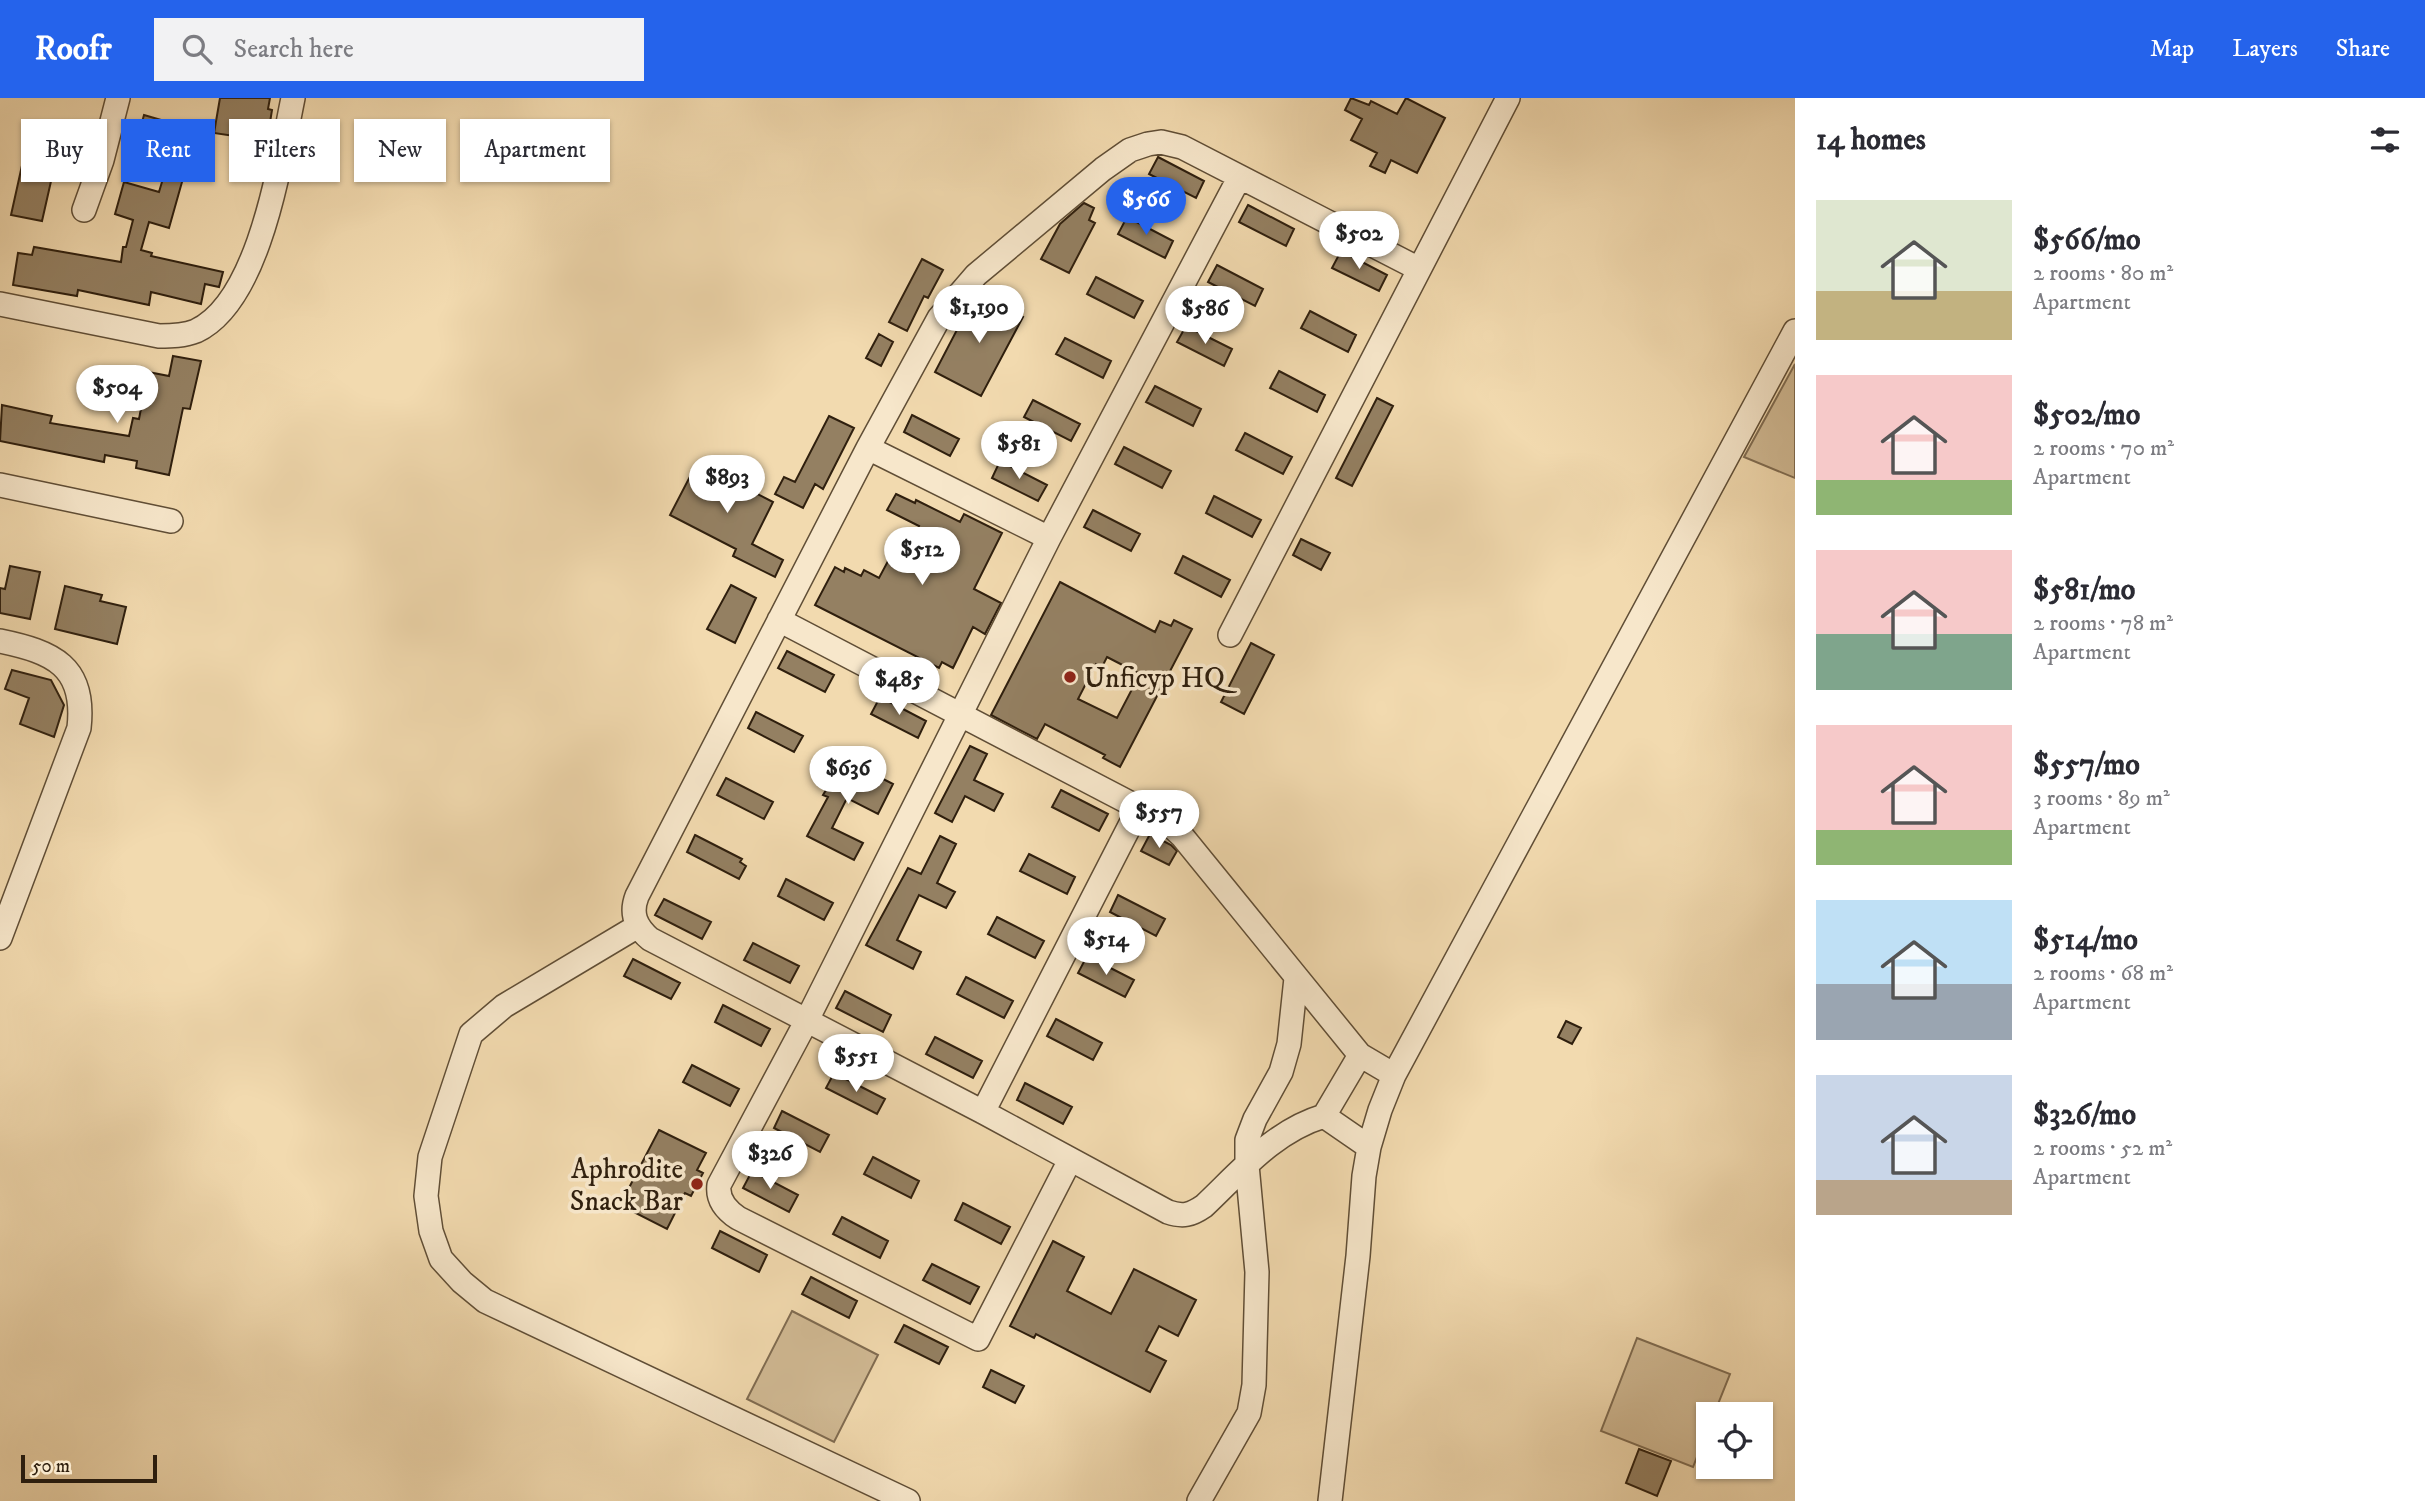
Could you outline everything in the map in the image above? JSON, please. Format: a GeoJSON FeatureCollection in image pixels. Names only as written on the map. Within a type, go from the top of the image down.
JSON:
{"type":"FeatureCollection","features":[{"type":"Feature","properties":{"kind":"street"},"geometry":{"type":"LineString","coordinates":[[84,210],[102,160],[118,98]]}},
{"type":"Feature","properties":{"kind":"street"},"geometry":{"type":"LineString","coordinates":[[0,304],[159,336],[179,336],[211,322],[222,310],[256,254],[293,98]]}},
{"type":"Feature","properties":{"kind":"street"},"geometry":{"type":"LineString","coordinates":[[1230,635],[1508,98]]}},
{"type":"Feature","properties":{"kind":"street"},"geometry":{"type":"LineString","coordinates":[[1360,1055],[1318,1118],[1293,1128],[1267,1146],[1204,1206],[1182,1216],[1168,1212],[650,939],[638,926],[632,912],[637,896],[779,620],[939,318],[976,275],[1103,169],[1130,150],[1161,142],[1182,147],[1419,269]]}},
{"type":"Feature","properties":{"kind":"street"},"geometry":{"type":"LineString","coordinates":[[1070,1160],[978,1339],[737,1218],[725,1207],[718,1192],[719,1185],[807,1020],[1049,538],[1239,178]]}},
{"type":"Feature","properties":{"kind":"street"},"geometry":{"type":"LineString","coordinates":[[1330,1501],[1369,1147],[1380,1110],[1394,1075],[1795,331]]}},
{"type":"Feature","properties":{"kind":"street"},"geometry":{"type":"LineString","coordinates":[[868,448],[1049,538]]}},
{"type":"Feature","properties":{"kind":"street"},"geometry":{"type":"LineString","coordinates":[[0,485],[171,521]]}},
{"type":"Feature","properties":{"kind":"street"},"geometry":{"type":"LineString","coordinates":[[779,620],[1168,822],[1360,1055],[1394,1075]]}},
{"type":"Feature","properties":{"kind":"street"},"geometry":{"type":"LineString","coordinates":[[0,640],[50,655],[72,678],[81,712],[79,728],[0,938]]}},
{"type":"Feature","properties":{"kind":"street"},"geometry":{"type":"LineString","coordinates":[[982,1112],[1140,806]]}},
{"type":"Feature","properties":{"kind":"street"},"geometry":{"type":"LineString","coordinates":[[638,926],[505,1006],[471,1034],[430,1157],[426,1196],[431,1231],[441,1259],[462,1282],[485,1301],[908,1501]]}},
{"type":"Feature","properties":{"kind":"street"},"geometry":{"type":"LineString","coordinates":[[1199,1501],[1248,1413],[1254,1385],[1257,1272],[1247,1140],[1255,1119],[1281,1072],[1289,1044],[1296,978]]}},
{"type":"Feature","properties":{"kind":"street"},"geometry":{"type":"LineString","coordinates":[[1318,1118],[1369,1147]]}},
{"type":"Feature","properties":{"kind":"shaded area"},"geometry":{"type":"Polygon","coordinates":[[[1795,364],[1795,478],[1744,457],[1795,364]]]}},
{"type":"Feature","properties":{"kind":"shaded area"},"geometry":{"type":"Polygon","coordinates":[[[792,1311],[878,1355],[834,1442],[747,1399],[792,1311]]]}},
{"type":"Feature","properties":{"kind":"shaded area"},"geometry":{"type":"Polygon","coordinates":[[[1637,1338],[1730,1374],[1719,1402],[1696,1402],[1696,1459],[1693,1467],[1601,1431],[1637,1338]]]}},
{"type":"Feature","properties":{"kind":"building"},"geometry":{"type":"Polygon","coordinates":[[[220,98],[270,98],[268,109],[272,110],[271,119],[229,119],[229,135],[215,133],[220,98]]]}},
{"type":"Feature","properties":{"kind":"building"},"geometry":{"type":"Polygon","coordinates":[[[1351,98],[1369,105],[1371,101],[1397,114],[1406,98],[1445,118],[1417,173],[1391,160],[1385,173],[1370,166],[1377,153],[1351,140],[1362,119],[1345,110],[1351,98]]]}},
{"type":"Feature","properties":{"kind":"building"},"geometry":{"type":"Polygon","coordinates":[[[1158,157],[1204,181],[1196,198],[1149,174],[1158,157]]]}},
{"type":"Feature","properties":{"kind":"building"},"geometry":{"type":"Polygon","coordinates":[[[21,170],[21,182],[51,182],[42,221],[11,215],[21,170]]]}},
{"type":"Feature","properties":{"kind":"building"},"geometry":{"type":"Polygon","coordinates":[[[124,182],[159,192],[162,182],[182,182],[169,228],[149,222],[141,250],[152,253],[151,256],[223,272],[219,287],[205,284],[201,304],[151,292],[149,305],[78,290],[77,296],[13,285],[18,253],[32,255],[34,247],[121,262],[123,247],[126,247],[133,220],[115,214],[124,182]]]}},
{"type":"Feature","properties":{"kind":"building"},"geometry":{"type":"Polygon","coordinates":[[[1084,203],[1094,208],[1089,220],[1095,223],[1069,273],[1041,259],[1060,224],[1084,203]]]}},
{"type":"Feature","properties":{"kind":"building"},"geometry":{"type":"Polygon","coordinates":[[[1248,205],[1294,229],[1286,246],[1239,222],[1248,205]]]}},
{"type":"Feature","properties":{"kind":"building"},"geometry":{"type":"Polygon","coordinates":[[[1127,217],[1173,241],[1165,258],[1118,234],[1127,217]]]}},
{"type":"Feature","properties":{"kind":"building"},"geometry":{"type":"Polygon","coordinates":[[[1341,251],[1387,275],[1379,291],[1332,268],[1341,251]]]}},
{"type":"Feature","properties":{"kind":"building"},"geometry":{"type":"Polygon","coordinates":[[[922,259],[943,270],[928,298],[924,296],[907,331],[889,322],[922,259]]]}},
{"type":"Feature","properties":{"kind":"building"},"geometry":{"type":"Polygon","coordinates":[[[1217,265],[1263,289],[1255,306],[1208,282],[1217,265]]]}},
{"type":"Feature","properties":{"kind":"building"},"geometry":{"type":"Polygon","coordinates":[[[1096,277],[1143,301],[1134,318],[1087,294],[1096,277]]]}},
{"type":"Feature","properties":{"kind":"building"},"geometry":{"type":"Polygon","coordinates":[[[978,294],[1023,317],[981,396],[935,372],[978,294]]]}},
{"type":"Feature","properties":{"kind":"building"},"geometry":{"type":"Polygon","coordinates":[[[1310,311],[1356,335],[1348,352],[1301,328],[1310,311]]]}},
{"type":"Feature","properties":{"kind":"building"},"geometry":{"type":"Polygon","coordinates":[[[1186,326],[1232,349],[1224,366],[1177,342],[1186,326]]]}},
{"type":"Feature","properties":{"kind":"building"},"geometry":{"type":"Polygon","coordinates":[[[879,334],[893,342],[881,366],[866,358],[879,334]]]}},
{"type":"Feature","properties":{"kind":"building"},"geometry":{"type":"Polygon","coordinates":[[[1065,338],[1111,361],[1103,378],[1056,354],[1065,338]]]}},
{"type":"Feature","properties":{"kind":"building"},"geometry":{"type":"Polygon","coordinates":[[[173,356],[201,361],[190,409],[183,408],[169,475],[136,468],[137,461],[105,455],[104,462],[0,441],[2,405],[52,416],[50,423],[129,436],[133,418],[139,419],[148,372],[169,376],[173,356]]]}},
{"type":"Feature","properties":{"kind":"building"},"geometry":{"type":"Polygon","coordinates":[[[1279,371],[1325,395],[1317,412],[1270,388],[1279,371]]]}},
{"type":"Feature","properties":{"kind":"building"},"geometry":{"type":"Polygon","coordinates":[[[1155,386],[1201,409],[1193,426],[1146,402],[1155,386]]]}},
{"type":"Feature","properties":{"kind":"building"},"geometry":{"type":"Polygon","coordinates":[[[1377,398],[1393,406],[1352,486],[1336,478],[1377,398]]]}},
{"type":"Feature","properties":{"kind":"building"},"geometry":{"type":"Polygon","coordinates":[[[1033,400],[1080,424],[1071,441],[1024,417],[1033,400]]]}},
{"type":"Feature","properties":{"kind":"building"},"geometry":{"type":"Polygon","coordinates":[[[912,415],[959,439],[950,456],[904,432],[912,415]]]}},
{"type":"Feature","properties":{"kind":"building"},"geometry":{"type":"Polygon","coordinates":[[[829,416],[854,428],[823,489],[815,484],[803,508],[775,494],[784,477],[795,482],[829,416]]]}},
{"type":"Feature","properties":{"kind":"building"},"geometry":{"type":"Polygon","coordinates":[[[1245,433],[1292,457],[1283,474],[1236,450],[1245,433]]]}},
{"type":"Feature","properties":{"kind":"building"},"geometry":{"type":"Polygon","coordinates":[[[1124,447],[1171,471],[1162,488],[1115,464],[1124,447]]]}},
{"type":"Feature","properties":{"kind":"building"},"geometry":{"type":"Polygon","coordinates":[[[1000,461],[1047,485],[1038,501],[992,478],[1000,461]]]}},
{"type":"Feature","properties":{"kind":"building"},"geometry":{"type":"Polygon","coordinates":[[[697,463],[773,502],[752,544],[783,560],[775,577],[733,556],[736,549],[670,515],[697,463]]]}},
{"type":"Feature","properties":{"kind":"building"},"geometry":{"type":"Polygon","coordinates":[[[896,494],[915,503],[916,500],[960,522],[964,514],[1002,533],[974,589],[1001,603],[985,634],[973,627],[953,668],[942,662],[939,668],[815,605],[835,567],[844,572],[845,568],[861,576],[864,570],[879,578],[895,548],[905,553],[919,526],[887,510],[896,494]]]}},
{"type":"Feature","properties":{"kind":"building"},"geometry":{"type":"Polygon","coordinates":[[[1214,496],[1261,520],[1252,537],[1206,513],[1214,496]]]}},
{"type":"Feature","properties":{"kind":"building"},"geometry":{"type":"Polygon","coordinates":[[[1093,510],[1140,534],[1131,551],[1084,527],[1093,510]]]}},
{"type":"Feature","properties":{"kind":"building"},"geometry":{"type":"Polygon","coordinates":[[[1301,539],[1330,553],[1321,570],[1293,555],[1301,539]]]}},
{"type":"Feature","properties":{"kind":"building"},"geometry":{"type":"Polygon","coordinates":[[[1183,556],[1230,580],[1221,597],[1175,573],[1183,556]]]}},
{"type":"Feature","properties":{"kind":"building"},"geometry":{"type":"Polygon","coordinates":[[[10,566],[40,572],[30,619],[0,613],[0,588],[5,589],[10,566]]]}},
{"type":"Feature","properties":{"kind":"building","name":"Unficyp HQ"},"geometry":{"type":"Polygon","coordinates":[[[1060,582],[1155,632],[1160,621],[1171,626],[1174,620],[1192,629],[1120,767],[1103,758],[1105,755],[1045,724],[1037,739],[991,715],[1060,582]],[[1107,657],[1102,667],[1096,664],[1078,699],[1117,718],[1140,674],[1107,657]]]}},
{"type":"Feature","properties":{"kind":"building"},"geometry":{"type":"Polygon","coordinates":[[[731,585],[756,598],[735,643],[707,629],[731,585]]]}},
{"type":"Feature","properties":{"kind":"building"},"geometry":{"type":"Polygon","coordinates":[[[65,586],[102,595],[100,601],[126,607],[117,644],[55,629],[65,586]]]}},
{"type":"Feature","properties":{"kind":"building"},"geometry":{"type":"Polygon","coordinates":[[[1251,643],[1274,655],[1244,714],[1221,702],[1251,643]]]}},
{"type":"Feature","properties":{"kind":"building"},"geometry":{"type":"Polygon","coordinates":[[[787,651],[834,675],[825,692],[778,668],[787,651]]]}},
{"type":"Feature","properties":{"kind":"building"},"geometry":{"type":"Polygon","coordinates":[[[12,670],[51,680],[64,705],[54,737],[20,724],[29,698],[5,689],[12,670]]]}},
{"type":"Feature","properties":{"kind":"building"},"geometry":{"type":"Polygon","coordinates":[[[880,697],[926,721],[918,738],[871,714],[880,697]]]}},
{"type":"Feature","properties":{"kind":"building"},"geometry":{"type":"Polygon","coordinates":[[[756,712],[803,736],[794,752],[748,728],[756,712]]]}},
{"type":"Feature","properties":{"kind":"building"},"geometry":{"type":"Polygon","coordinates":[[[970,746],[987,754],[974,780],[1003,794],[994,811],[965,796],[952,822],[935,813],[970,746]]]}},
{"type":"Feature","properties":{"kind":"building"},"geometry":{"type":"Polygon","coordinates":[[[846,760],[893,784],[878,814],[847,798],[832,828],[863,843],[854,860],[807,836],[828,797],[823,795],[832,780],[836,782],[846,760]]]}},
{"type":"Feature","properties":{"kind":"building"},"geometry":{"type":"Polygon","coordinates":[[[726,778],[773,802],[764,819],[717,795],[726,778]]]}},
{"type":"Feature","properties":{"kind":"building"},"geometry":{"type":"Polygon","coordinates":[[[1061,790],[1108,814],[1099,831],[1052,807],[1061,790]]]}},
{"type":"Feature","properties":{"kind":"building"},"geometry":{"type":"Polygon","coordinates":[[[1150,834],[1177,851],[1169,865],[1141,851],[1150,834]]]}},
{"type":"Feature","properties":{"kind":"building"},"geometry":{"type":"Polygon","coordinates":[[[695,835],[742,859],[740,862],[746,866],[739,879],[687,852],[695,835]]]}},
{"type":"Feature","properties":{"kind":"building"},"geometry":{"type":"Polygon","coordinates":[[[940,836],[956,844],[937,883],[955,892],[946,908],[919,895],[897,940],[921,952],[913,969],[866,945],[908,868],[921,874],[940,836]]]}},
{"type":"Feature","properties":{"kind":"building"},"geometry":{"type":"Polygon","coordinates":[[[1029,854],[1075,877],[1067,894],[1020,871],[1029,854]]]}},
{"type":"Feature","properties":{"kind":"building"},"geometry":{"type":"Polygon","coordinates":[[[786,879],[833,903],[824,920],[778,896],[786,879]]]}},
{"type":"Feature","properties":{"kind":"building"},"geometry":{"type":"Polygon","coordinates":[[[1118,895],[1165,919],[1156,936],[1110,912],[1118,895]]]}},
{"type":"Feature","properties":{"kind":"building"},"geometry":{"type":"Polygon","coordinates":[[[664,899],[711,922],[702,939],[655,915],[664,899]]]}},
{"type":"Feature","properties":{"kind":"building"},"geometry":{"type":"Polygon","coordinates":[[[997,917],[1044,941],[1035,958],[988,934],[997,917]]]}},
{"type":"Feature","properties":{"kind":"building"},"geometry":{"type":"Polygon","coordinates":[[[753,943],[799,966],[790,983],[744,960],[753,943]]]}},
{"type":"Feature","properties":{"kind":"building"},"geometry":{"type":"Polygon","coordinates":[[[1087,956],[1134,980],[1125,997],[1078,973],[1087,956]]]}},
{"type":"Feature","properties":{"kind":"building"},"geometry":{"type":"Polygon","coordinates":[[[633,959],[680,983],[671,999],[624,976],[633,959]]]}},
{"type":"Feature","properties":{"kind":"building"},"geometry":{"type":"Polygon","coordinates":[[[966,977],[1013,1001],[1004,1018],[957,994],[966,977]]]}},
{"type":"Feature","properties":{"kind":"building"},"geometry":{"type":"Polygon","coordinates":[[[845,991],[891,1015],[883,1032],[836,1008],[845,991]]]}},
{"type":"Feature","properties":{"kind":"building"},"geometry":{"type":"Polygon","coordinates":[[[723,1005],[770,1029],[761,1046],[715,1022],[723,1005]]]}},
{"type":"Feature","properties":{"kind":"building"},"geometry":{"type":"Polygon","coordinates":[[[1056,1019],[1102,1043],[1093,1060],[1047,1036],[1056,1019]]]}},
{"type":"Feature","properties":{"kind":"building"},"geometry":{"type":"Polygon","coordinates":[[[1566,1021],[1581,1028],[1572,1044],[1558,1037],[1566,1021]]]}},
{"type":"Feature","properties":{"kind":"building"},"geometry":{"type":"Polygon","coordinates":[[[935,1037],[982,1061],[973,1078],[926,1054],[935,1037]]]}},
{"type":"Feature","properties":{"kind":"building"},"geometry":{"type":"Polygon","coordinates":[[[692,1065],[739,1089],[730,1106],[683,1082],[692,1065]]]}},
{"type":"Feature","properties":{"kind":"building"},"geometry":{"type":"Polygon","coordinates":[[[834,1073],[885,1099],[877,1114],[826,1088],[834,1073]]]}},
{"type":"Feature","properties":{"kind":"building"},"geometry":{"type":"Polygon","coordinates":[[[1025,1083],[1072,1107],[1063,1124],[1017,1100],[1025,1083]]]}},
{"type":"Feature","properties":{"kind":"building"},"geometry":{"type":"Polygon","coordinates":[[[782,1111],[829,1135],[820,1152],[774,1128],[782,1111]]]}},
{"type":"Feature","properties":{"kind":"building"},"geometry":{"type":"Polygon","coordinates":[[[659,1130],[706,1153],[697,1170],[703,1173],[691,1196],[685,1193],[667,1229],[620,1205],[659,1130]]]}},
{"type":"Feature","properties":{"kind":"building"},"geometry":{"type":"Polygon","coordinates":[[[873,1157],[919,1181],[911,1198],[864,1174],[873,1157]]]}},
{"type":"Feature","properties":{"kind":"building"},"geometry":{"type":"Polygon","coordinates":[[[752,1171],[798,1195],[789,1212],[743,1188],[752,1171]]]}},
{"type":"Feature","properties":{"kind":"building"},"geometry":{"type":"Polygon","coordinates":[[[963,1203],[1010,1227],[1001,1244],[955,1220],[963,1203]]]}},
{"type":"Feature","properties":{"kind":"building"},"geometry":{"type":"Polygon","coordinates":[[[842,1217],[888,1241],[880,1258],[833,1234],[842,1217]]]}},
{"type":"Feature","properties":{"kind":"building"},"geometry":{"type":"Polygon","coordinates":[[[720,1231],[767,1255],[759,1272],[712,1248],[720,1231]]]}},
{"type":"Feature","properties":{"kind":"building"},"geometry":{"type":"Polygon","coordinates":[[[1053,1241],[1084,1257],[1067,1291],[1111,1314],[1134,1269],[1196,1300],[1178,1336],[1159,1326],[1146,1351],[1166,1361],[1150,1392],[1036,1334],[1034,1338],[1010,1326],[1053,1241]]]}},
{"type":"Feature","properties":{"kind":"building"},"geometry":{"type":"Polygon","coordinates":[[[932,1264],[979,1287],[970,1304],[923,1280],[932,1264]]]}},
{"type":"Feature","properties":{"kind":"building"},"geometry":{"type":"Polygon","coordinates":[[[811,1277],[857,1301],[849,1318],[802,1294],[811,1277]]]}},
{"type":"Feature","properties":{"kind":"building"},"geometry":{"type":"Polygon","coordinates":[[[904,1325],[948,1347],[939,1364],[895,1342],[904,1325]]]}},
{"type":"Feature","properties":{"kind":"building"},"geometry":{"type":"Polygon","coordinates":[[[991,1370],[1024,1386],[1015,1403],[983,1387],[991,1370]]]}},
{"type":"Feature","properties":{"kind":"building"},"geometry":{"type":"Polygon","coordinates":[[[1639,1449],[1671,1461],[1657,1496],[1626,1483],[1639,1449]]]}},
{"type":"Feature","properties":{"kind":"place","name":"Unficyp HQ"},"geometry":{"type":"Point","coordinates":[1070,677]}},
{"type":"Feature","properties":{"kind":"place","name":"Aphrodite Snack Bar"},"geometry":{"type":"Point","coordinates":[697,1184]}}]}
